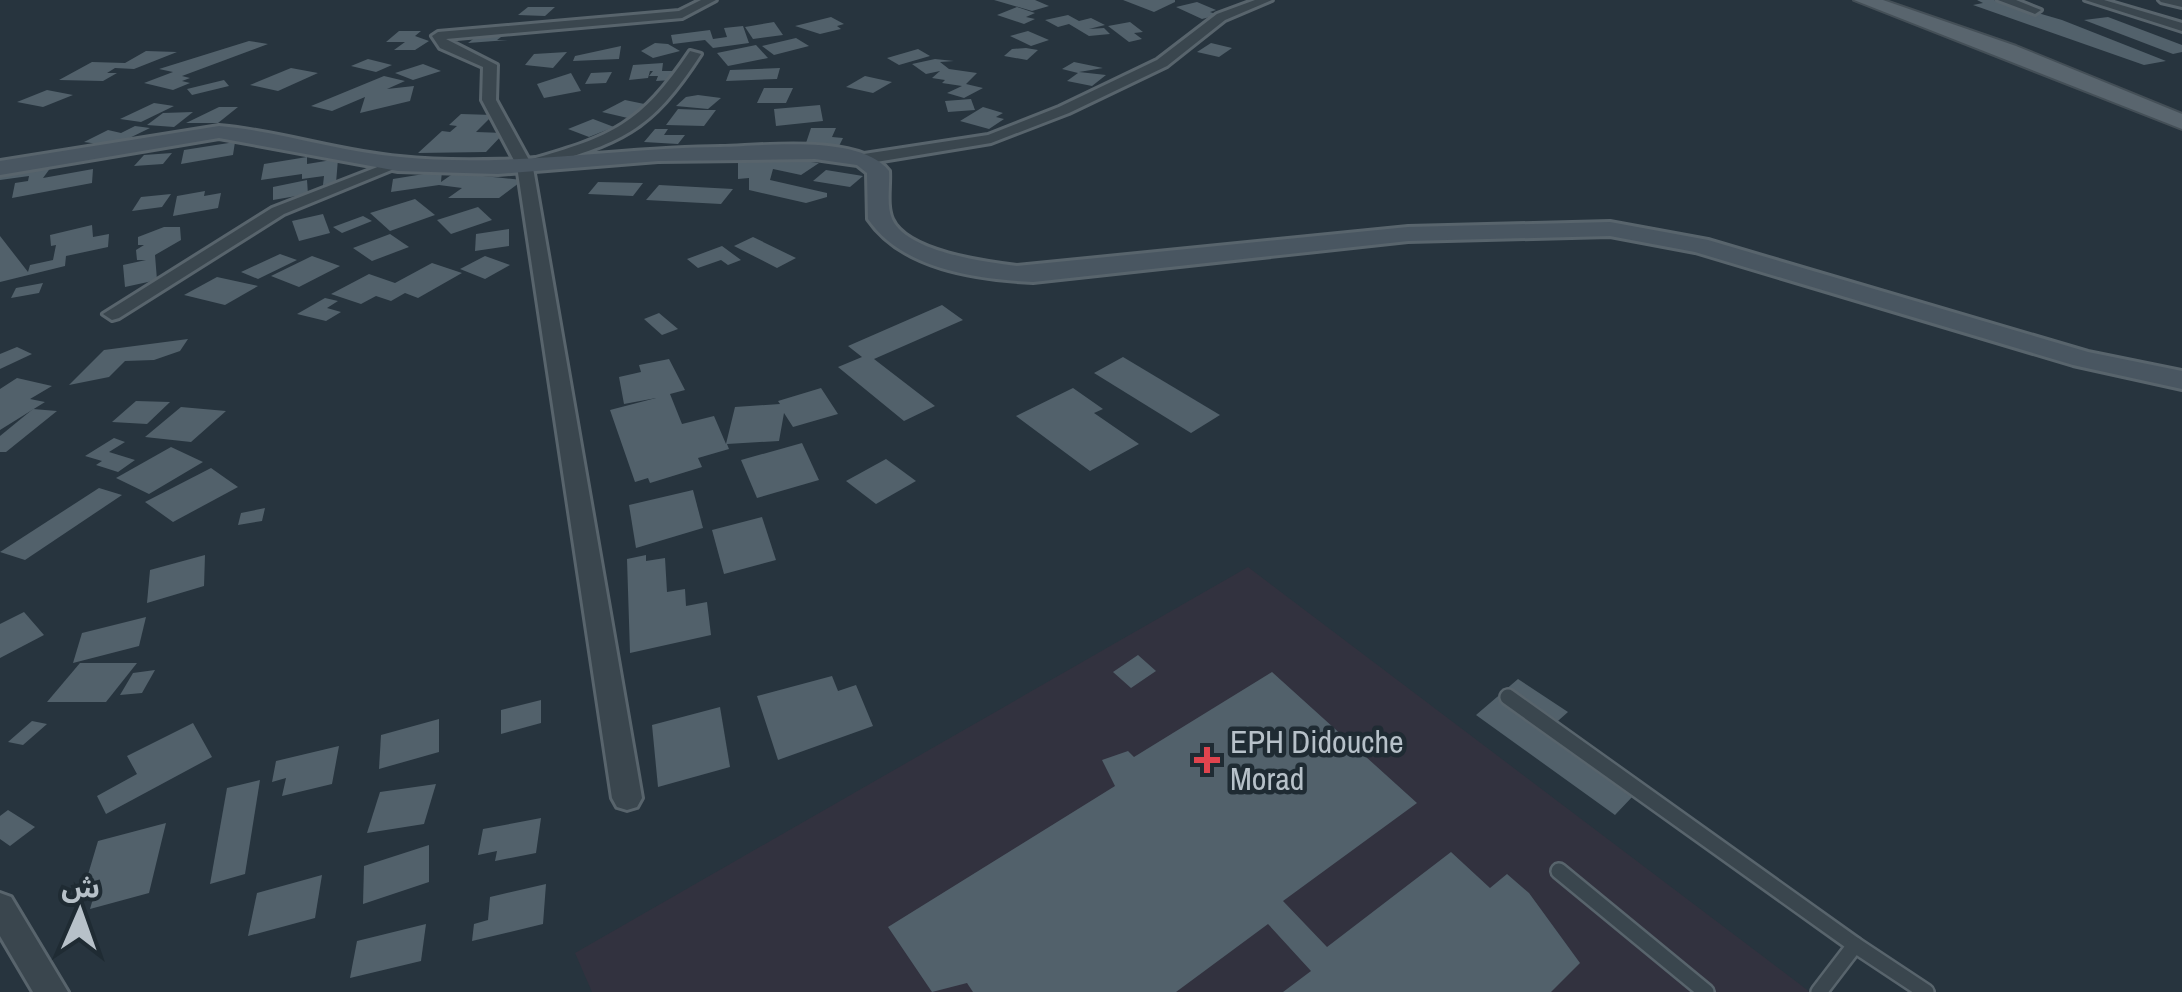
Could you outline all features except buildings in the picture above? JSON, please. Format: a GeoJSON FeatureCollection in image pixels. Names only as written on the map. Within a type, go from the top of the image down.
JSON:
{"type":"FeatureCollection","features":[{"type":"Feature","properties":{"kind":"main road"},"geometry":{"type":"LineString","coordinates":[[1864,0],[2008,51],[2182,122]]}},
{"type":"Feature","properties":{"kind":"street"},"geometry":{"type":"LineString","coordinates":[[626,798],[524,166],[489,100],[490,66],[444,44],[438,36],[682,14],[710,0]]}},
{"type":"Feature","properties":{"kind":"street"},"geometry":{"type":"LineString","coordinates":[[0,168],[218,132],[254,135],[398,164],[524,166],[712,152],[815,152],[864,159],[952,148],[1009,132],[1136,78],[1220,17],[1266,0]]}},
{"type":"Feature","properties":{"kind":"street"},"geometry":{"type":"LineString","coordinates":[[2004,0],[2035,10]]}},
{"type":"Feature","properties":{"kind":"street"},"geometry":{"type":"LineString","coordinates":[[2091,0],[2182,26]]}},
{"type":"Feature","properties":{"kind":"street"},"geometry":{"type":"LineString","coordinates":[[2121,0],[2182,26]]}},
{"type":"Feature","properties":{"kind":"street"},"geometry":{"type":"LineString","coordinates":[[2165,0],[2182,4]]}},
{"type":"Feature","properties":{"kind":"street"},"geometry":{"type":"LineString","coordinates":[[524,166],[614,140],[635,130],[655,113],[695,54]]}},
{"type":"Feature","properties":{"kind":"street"},"geometry":{"type":"LineString","coordinates":[[864,159],[878,171],[880,216],[890,231],[930,254],[982,270],[1033,274],[1408,234],[1610,229],[1699,244],[2083,359],[2182,380]]}},
{"type":"Feature","properties":{"kind":"street"},"geometry":{"type":"LineString","coordinates":[[112,314],[278,211],[398,164]]}},
{"type":"Feature","properties":{"kind":"street"},"geometry":{"type":"LineString","coordinates":[[0,907],[51,992]]}},
{"type":"Feature","properties":{"kind":"lane"},"geometry":{"type":"LineString","coordinates":[[1508,696],[1926,992]]}},
{"type":"Feature","properties":{"kind":"lane"},"geometry":{"type":"LineString","coordinates":[[1559,871],[1706,992]]}},
{"type":"Feature","properties":{"kind":"lane"},"geometry":{"type":"LineString","coordinates":[[1819,992],[1855,945]]}},
{"type":"Feature","properties":{"kind":"shaded area","name":"EPH Didouche Morad"},"geometry":{"type":"Polygon","coordinates":[[[1248,567],[1810,992],[592,992],[575,953],[1248,567]]]}},
{"type":"Feature","properties":{"kind":"place","name":"EPH Didouche Morad"},"geometry":{"type":"Point","coordinates":[1207,760]}}]}
